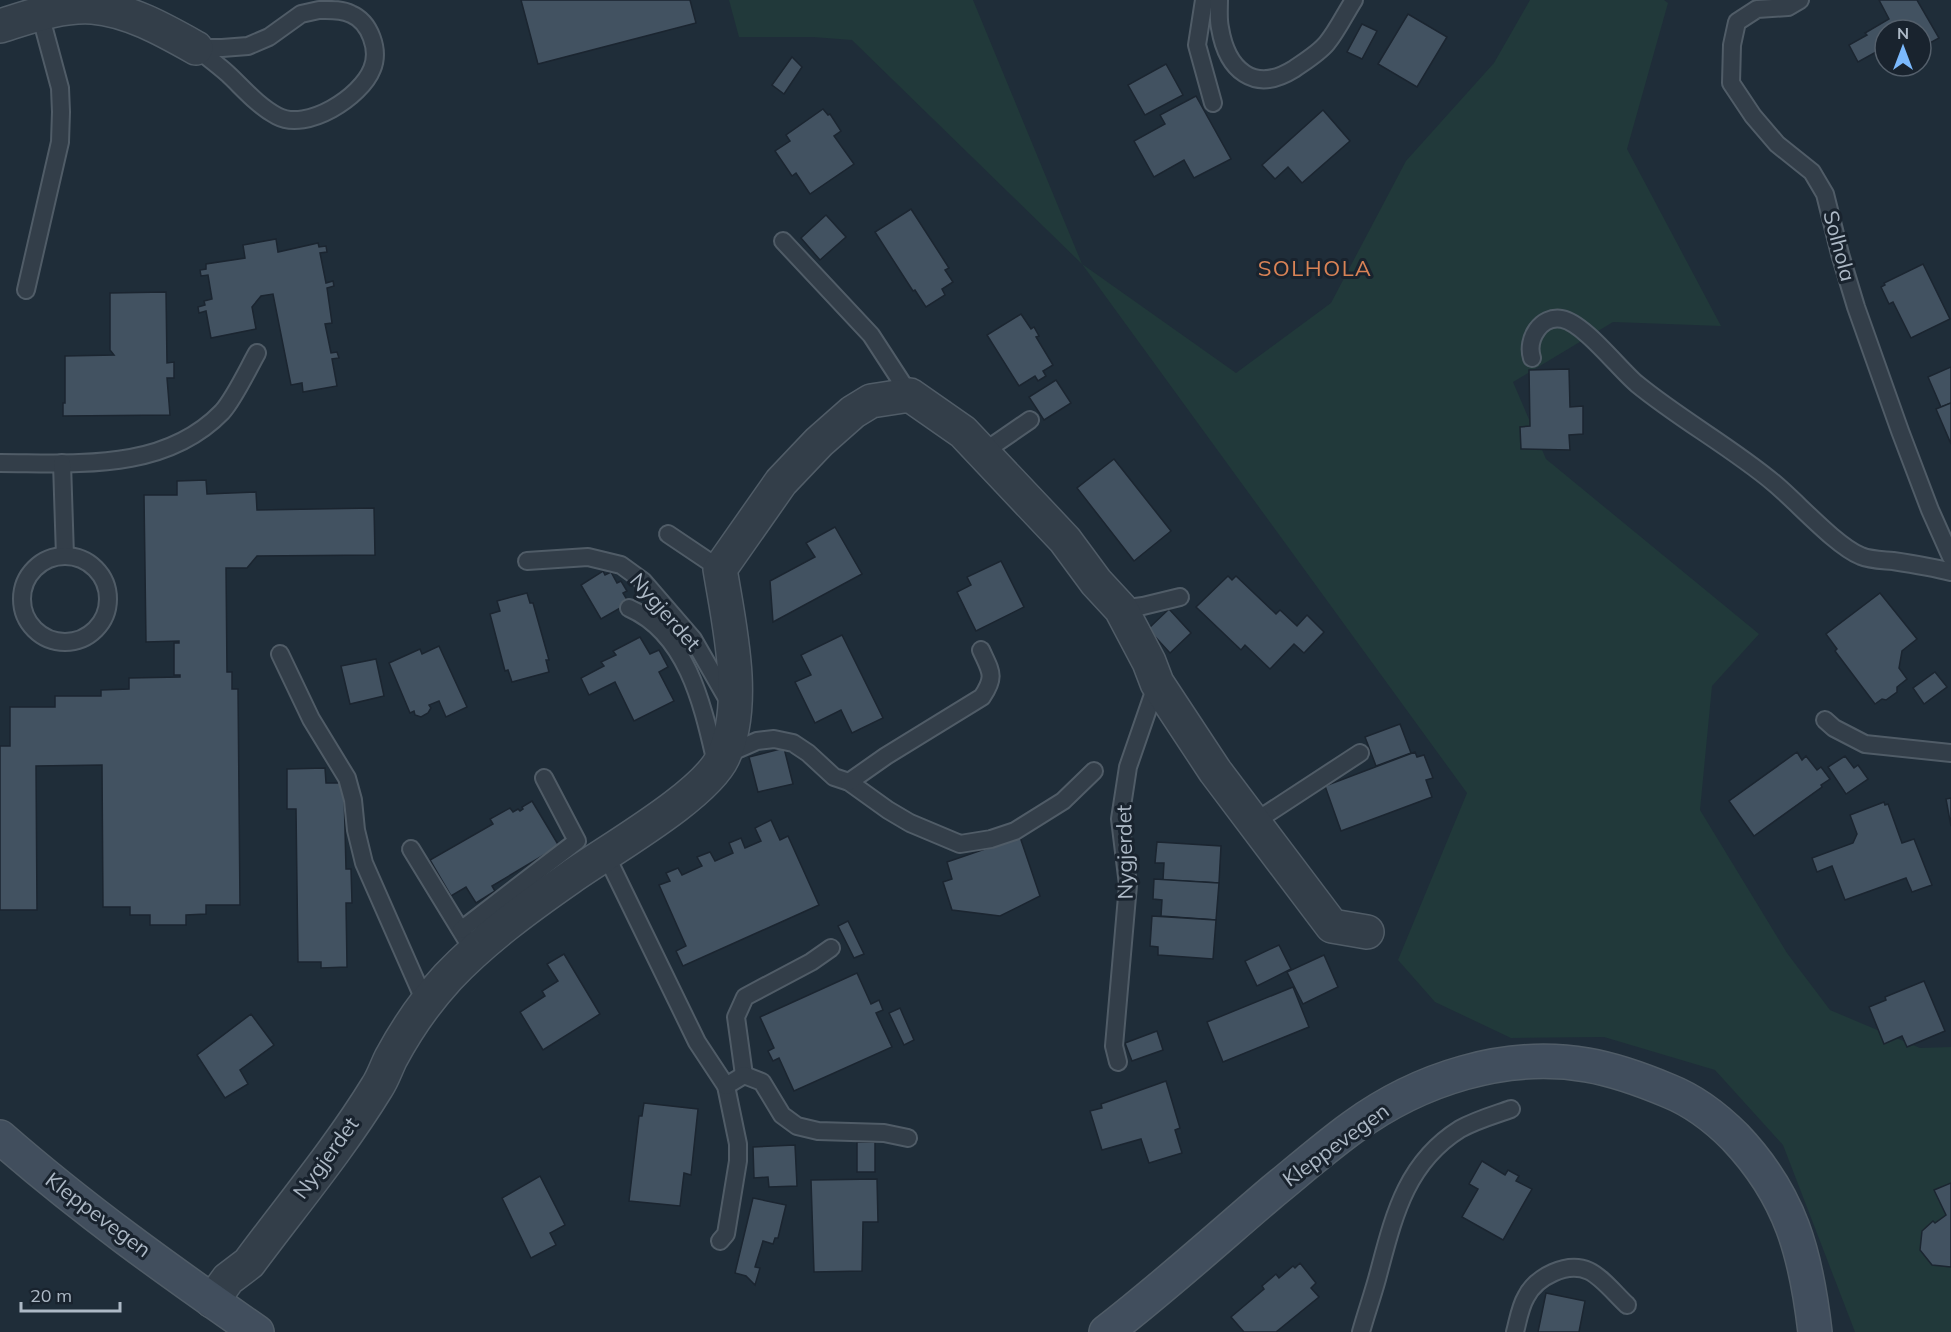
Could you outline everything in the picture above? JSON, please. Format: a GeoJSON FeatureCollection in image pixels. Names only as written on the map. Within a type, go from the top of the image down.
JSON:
{"type":"FeatureCollection","features":[{"type":"Feature","properties":{"kind":"main road","name":"Kleppevegen"},"geometry":{"type":"LineString","coordinates":[[1106,1332],[1315,1156],[1355,1126],[1396,1101],[1441,1080],[1488,1066],[1538,1062],[1586,1065],[1634,1076],[1680,1095],[1720,1122],[1754,1158],[1782,1199],[1799,1245],[1810,1292],[1815,1332]]}},
{"type":"Feature","properties":{"kind":"main road","name":"Kleppevegen"},"geometry":{"type":"LineString","coordinates":[[0,1137],[75,1199],[257,1332]]}},
{"type":"Feature","properties":{"kind":"street"},"geometry":{"type":"LineString","coordinates":[[0,26],[67,8],[92,7],[121,13],[171,34],[196,48]]}},
{"type":"Feature","properties":{"kind":"street"},"geometry":{"type":"LineString","coordinates":[[720,569],[781,482],[819,442],[853,412],[871,401],[910,395],[963,432],[1065,540],[1095,582],[1121,609],[1157,683],[1253,823],[1332,926],[1367,932]]}},
{"type":"Feature","properties":{"kind":"street","name":"Nygjerdet"},"geometry":{"type":"LineString","coordinates":[[212,1301],[228,1279],[249,1263],[350,1127],[379,1085],[391,1058],[426,1004],[449,977],[468,941],[516,916],[672,808],[711,776],[721,761],[735,713],[732,643],[720,569]]}},
{"type":"Feature","properties":{"kind":"lane"},"geometry":{"type":"LineString","coordinates":[[1204,0],[1197,45],[1213,103]]}},
{"type":"Feature","properties":{"kind":"lane"},"geometry":{"type":"LineString","coordinates":[[1219,0],[1220,28],[1228,55],[1242,72],[1255,79],[1268,80],[1285,74],[1327,44],[1354,0]]}},
{"type":"Feature","properties":{"kind":"lane","name":"Solhola"},"geometry":{"type":"LineString","coordinates":[[1800,0],[1788,7],[1757,9],[1737,22],[1732,45],[1731,84],[1753,116],[1777,144],[1812,172],[1825,194],[1856,307],[1915,470],[1951,557]]}},
{"type":"Feature","properties":{"kind":"lane"},"geometry":{"type":"LineString","coordinates":[[319,10],[336,10],[351,13],[362,21],[373,39],[374,54],[373,67],[367,78],[347,99],[324,113],[299,120],[278,116],[196,48],[248,46],[269,37],[301,14],[319,10]]}},
{"type":"Feature","properties":{"kind":"lane"},"geometry":{"type":"LineString","coordinates":[[26,290],[60,142],[60,88],[40,14]]}},
{"type":"Feature","properties":{"kind":"lane"},"geometry":{"type":"LineString","coordinates":[[783,241],[871,335],[910,395]]}},
{"type":"Feature","properties":{"kind":"lane"},"geometry":{"type":"LineString","coordinates":[[1532,358],[1530,342],[1542,324],[1554,319],[1563,319],[1576,325],[1636,384],[1773,482],[1840,542],[1862,557],[1923,565],[1951,572]]}},
{"type":"Feature","properties":{"kind":"lane"},"geometry":{"type":"LineString","coordinates":[[0,463],[108,462],[156,453],[194,435],[223,411],[257,353]]}},
{"type":"Feature","properties":{"kind":"lane"},"geometry":{"type":"LineString","coordinates":[[982,453],[1030,420]]}},
{"type":"Feature","properties":{"kind":"lane"},"geometry":{"type":"LineString","coordinates":[[62,463],[65,556]]}},
{"type":"Feature","properties":{"kind":"lane"},"geometry":{"type":"LineString","coordinates":[[668,534],[720,569]]}},
{"type":"Feature","properties":{"kind":"lane"},"geometry":{"type":"LineString","coordinates":[[65,556],[79,558],[92,565],[102,576],[108,589],[109,604],[105,618],[97,630],[71,643],[56,642],[43,637],[32,628],[24,616],[21,602],[28,575],[38,564],[51,558],[65,556]]}},
{"type":"Feature","properties":{"kind":"lane","name":"Nygjerdet"},"geometry":{"type":"LineString","coordinates":[[527,561],[588,557],[605,559],[628,570],[643,581],[693,639],[735,713]]}},
{"type":"Feature","properties":{"kind":"lane"},"geometry":{"type":"LineString","coordinates":[[1121,609],[1180,597]]}},
{"type":"Feature","properties":{"kind":"lane","name":"Nygjerdet"},"geometry":{"type":"LineString","coordinates":[[629,608],[654,622],[689,670],[721,761],[757,741],[774,739],[794,743],[834,777],[849,782],[909,823],[960,844],[991,839],[1015,831],[1063,801],[1094,771]]}},
{"type":"Feature","properties":{"kind":"lane"},"geometry":{"type":"LineString","coordinates":[[849,782],[886,756],[982,697],[993,676],[981,650]]}},
{"type":"Feature","properties":{"kind":"lane"},"geometry":{"type":"LineString","coordinates":[[280,654],[310,719],[347,778],[364,863],[426,1004]]}},
{"type":"Feature","properties":{"kind":"lane","name":"Nygjerdet"},"geometry":{"type":"LineString","coordinates":[[1118,1062],[1114,1046],[1128,885],[1120,819],[1128,767],[1157,683]]}},
{"type":"Feature","properties":{"kind":"lane"},"geometry":{"type":"LineString","coordinates":[[1825,720],[1834,728],[1864,744],[1951,753]]}},
{"type":"Feature","properties":{"kind":"lane"},"geometry":{"type":"LineString","coordinates":[[1253,823],[1360,753]]}},
{"type":"Feature","properties":{"kind":"lane","name":"Nygjerdet"},"geometry":{"type":"LineString","coordinates":[[468,941],[577,841],[544,778]]}},
{"type":"Feature","properties":{"kind":"lane"},"geometry":{"type":"LineString","coordinates":[[411,849],[468,941]]}},
{"type":"Feature","properties":{"kind":"lane"},"geometry":{"type":"LineString","coordinates":[[605,853],[697,1042],[726,1086],[737,1137],[738,1161],[726,1234],[720,1241]]}},
{"type":"Feature","properties":{"kind":"lane"},"geometry":{"type":"LineString","coordinates":[[744,1075],[736,1017],[745,998],[811,962],[831,948]]}},
{"type":"Feature","properties":{"kind":"lane"},"geometry":{"type":"LineString","coordinates":[[726,1086],[744,1075]]}},
{"type":"Feature","properties":{"kind":"lane"},"geometry":{"type":"LineString","coordinates":[[744,1075],[762,1082],[782,1115],[797,1126],[818,1131],[884,1133],[908,1138]]}},
{"type":"Feature","properties":{"kind":"lane"},"geometry":{"type":"LineString","coordinates":[[1361,1332],[1390,1227],[1405,1189],[1421,1164],[1438,1146],[1461,1129],[1511,1109]]}},
{"type":"Feature","properties":{"kind":"lane"},"geometry":{"type":"LineString","coordinates":[[1515,1332],[1524,1299],[1531,1288],[1552,1273],[1566,1269],[1589,1270],[1627,1305]]}},
{"type":"Feature","properties":{"kind":"green space"},"geometry":{"type":"Polygon","coordinates":[[[729,0],[973,0],[1082,264],[852,40],[813,37],[739,37],[729,0]]]}},
{"type":"Feature","properties":{"kind":"green space"},"geometry":{"type":"Polygon","coordinates":[[[1530,0],[1664,0],[1668,3],[1627,149],[1721,326],[1613,322],[1513,382],[1546,459],[1759,634],[1712,686],[1700,810],[1787,953],[1830,1010],[1920,1048],[1951,1047],[1951,1332],[1855,1332],[1783,1145],[1715,1070],[1604,1037],[1511,1038],[1435,1002],[1398,960],[1467,793],[1082,264],[1236,373],[1331,303],[1406,161],[1494,63],[1530,0]]]}},
{"type":"Feature","properties":{"kind":"building"},"geometry":{"type":"Polygon","coordinates":[[[521,0],[690,0],[696,23],[538,64],[521,0]]]}},
{"type":"Feature","properties":{"kind":"building"},"geometry":{"type":"Polygon","coordinates":[[[1879,0],[1917,0],[1927,18],[1888,18],[1879,0]]]}},
{"type":"Feature","properties":{"kind":"building"},"geometry":{"type":"Polygon","coordinates":[[[1408,14],[1447,37],[1417,87],[1378,64],[1408,14]]]}},
{"type":"Feature","properties":{"kind":"building"},"geometry":{"type":"Polygon","coordinates":[[[1362,24],[1377,31],[1362,59],[1347,52],[1362,24]]]}},
{"type":"Feature","properties":{"kind":"building"},"geometry":{"type":"Polygon","coordinates":[[[1873,28],[1873,54],[1858,62],[1849,45],[1867,35],[1865,33],[1873,28]]]}},
{"type":"Feature","properties":{"kind":"building"},"geometry":{"type":"Polygon","coordinates":[[[1933,28],[1939,38],[1933,41],[1933,28]]]}},
{"type":"Feature","properties":{"kind":"building"},"geometry":{"type":"Polygon","coordinates":[[[792,57],[802,67],[784,94],[772,85],[792,57]]]}},
{"type":"Feature","properties":{"kind":"building"},"geometry":{"type":"Polygon","coordinates":[[[1166,64],[1183,95],[1145,115],[1128,85],[1166,64]]]}},
{"type":"Feature","properties":{"kind":"building"},"geometry":{"type":"Polygon","coordinates":[[[1196,96],[1231,159],[1194,178],[1184,160],[1154,177],[1134,141],[1165,124],[1160,115],[1196,96]]]}},
{"type":"Feature","properties":{"kind":"building"},"geometry":{"type":"Polygon","coordinates":[[[823,109],[828,115],[830,114],[841,131],[834,136],[854,164],[810,194],[796,173],[792,176],[775,151],[790,141],[786,135],[823,109]]]}},
{"type":"Feature","properties":{"kind":"building"},"geometry":{"type":"Polygon","coordinates":[[[1323,110],[1350,141],[1302,183],[1288,167],[1275,179],[1262,165],[1323,110]]]}},
{"type":"Feature","properties":{"kind":"building"},"geometry":{"type":"Polygon","coordinates":[[[911,209],[949,268],[945,270],[953,282],[942,289],[945,295],[926,307],[875,232],[911,209]]]}},
{"type":"Feature","properties":{"kind":"building"},"geometry":{"type":"Polygon","coordinates":[[[826,215],[846,237],[820,260],[801,238],[826,215]]]}},
{"type":"Feature","properties":{"kind":"building"},"geometry":{"type":"Polygon","coordinates":[[[276,239],[278,252],[318,243],[319,247],[326,246],[327,252],[320,253],[326,283],[333,281],[334,286],[327,288],[332,323],[325,324],[331,353],[337,352],[339,358],[332,359],[337,386],[303,392],[302,383],[291,385],[273,294],[261,296],[252,307],[256,329],[211,338],[206,311],[199,313],[198,307],[205,305],[204,301],[212,299],[208,275],[201,276],[200,270],[206,269],[206,264],[245,258],[243,245],[276,239]]]}},
{"type":"Feature","properties":{"kind":"building"},"geometry":{"type":"Polygon","coordinates":[[[1923,264],[1950,319],[1911,338],[1893,302],[1889,304],[1881,287],[1885,285],[1884,283],[1923,264]]]}},
{"type":"Feature","properties":{"kind":"building"},"geometry":{"type":"Polygon","coordinates":[[[166,292],[167,363],[174,362],[174,378],[167,378],[170,415],[63,416],[65,356],[114,355],[110,350],[110,293],[166,292]]]}},
{"type":"Feature","properties":{"kind":"building"},"geometry":{"type":"Polygon","coordinates":[[[1021,314],[1031,329],[1034,327],[1039,336],[1036,337],[1053,365],[1043,371],[1046,376],[1038,381],[1035,376],[1019,386],[987,335],[1021,314]]]}},
{"type":"Feature","properties":{"kind":"building"},"geometry":{"type":"Polygon","coordinates":[[[1951,367],[1951,403],[1941,407],[1928,377],[1951,367]]]}},
{"type":"Feature","properties":{"kind":"building"},"geometry":{"type":"Polygon","coordinates":[[[1569,369],[1570,407],[1583,406],[1583,434],[1569,435],[1570,450],[1521,449],[1520,427],[1530,426],[1529,370],[1569,369]]]}},
{"type":"Feature","properties":{"kind":"building"},"geometry":{"type":"Polygon","coordinates":[[[1056,380],[1071,403],[1044,420],[1029,397],[1056,380]]]}},
{"type":"Feature","properties":{"kind":"building"},"geometry":{"type":"Polygon","coordinates":[[[1951,403],[1951,444],[1936,409],[1951,403]]]}},
{"type":"Feature","properties":{"kind":"building"},"geometry":{"type":"Polygon","coordinates":[[[1114,459],[1171,531],[1134,561],[1077,488],[1114,459]]]}},
{"type":"Feature","properties":{"kind":"building"},"geometry":{"type":"Polygon","coordinates":[[[206,480],[207,494],[256,492],[257,510],[374,508],[375,555],[257,556],[247,568],[226,568],[227,672],[232,672],[232,689],[238,689],[240,905],[206,905],[206,914],[186,915],[186,925],[150,925],[150,915],[130,915],[130,907],[103,907],[102,765],[36,766],[37,910],[0,910],[0,746],[10,746],[10,707],[55,707],[55,696],[101,696],[101,690],[129,689],[129,678],[180,677],[180,675],[174,675],[174,643],[179,643],[179,641],[146,642],[144,495],[177,495],[177,481],[206,480]]]}},
{"type":"Feature","properties":{"kind":"building"},"geometry":{"type":"Polygon","coordinates":[[[835,527],[862,574],[773,622],[770,581],[815,557],[806,543],[835,527]]]}},
{"type":"Feature","properties":{"kind":"building"},"geometry":{"type":"Polygon","coordinates":[[[1001,561],[1024,607],[976,631],[957,592],[971,585],[967,577],[1001,561]]]}},
{"type":"Feature","properties":{"kind":"building"},"geometry":{"type":"Polygon","coordinates":[[[603,571],[605,575],[611,572],[617,583],[621,581],[627,591],[623,593],[629,603],[601,619],[581,585],[603,571]]]}},
{"type":"Feature","properties":{"kind":"building"},"geometry":{"type":"Polygon","coordinates":[[[1228,576],[1232,580],[1236,576],[1276,614],[1280,610],[1297,626],[1307,615],[1324,632],[1304,653],[1294,644],[1270,669],[1245,645],[1241,650],[1196,607],[1228,576]]]}},
{"type":"Feature","properties":{"kind":"building"},"geometry":{"type":"Polygon","coordinates":[[[527,593],[530,603],[533,603],[549,660],[546,660],[549,672],[512,682],[508,670],[505,671],[490,614],[500,611],[497,601],[527,593]]]}},
{"type":"Feature","properties":{"kind":"building"},"geometry":{"type":"Polygon","coordinates":[[[1880,593],[1917,639],[1902,651],[1899,668],[1907,679],[1897,687],[1897,692],[1875,704],[1835,651],[1837,649],[1826,634],[1880,593]]]}},
{"type":"Feature","properties":{"kind":"building"},"geometry":{"type":"Polygon","coordinates":[[[1169,609],[1191,633],[1170,653],[1148,629],[1169,609]]]}},
{"type":"Feature","properties":{"kind":"building"},"geometry":{"type":"Polygon","coordinates":[[[842,635],[883,718],[852,733],[841,710],[815,723],[795,682],[811,675],[801,655],[842,635]]]}},
{"type":"Feature","properties":{"kind":"building"},"geometry":{"type":"Polygon","coordinates":[[[640,637],[650,654],[659,650],[668,667],[659,672],[674,701],[634,721],[615,682],[589,695],[581,678],[604,666],[601,662],[616,655],[613,651],[640,637]]]}},
{"type":"Feature","properties":{"kind":"building"},"geometry":{"type":"Polygon","coordinates":[[[439,646],[467,707],[446,717],[439,701],[429,705],[431,708],[428,713],[421,717],[415,715],[414,711],[410,713],[389,663],[420,649],[422,654],[439,646]]]}},
{"type":"Feature","properties":{"kind":"building"},"geometry":{"type":"Polygon","coordinates":[[[376,659],[384,696],[350,704],[341,666],[376,659]]]}},
{"type":"Feature","properties":{"kind":"building"},"geometry":{"type":"Polygon","coordinates":[[[1935,672],[1947,687],[1924,704],[1913,688],[1935,672]]]}},
{"type":"Feature","properties":{"kind":"building"},"geometry":{"type":"Polygon","coordinates":[[[1400,724],[1411,753],[1376,766],[1365,737],[1400,724]]]}},
{"type":"Feature","properties":{"kind":"building"},"geometry":{"type":"Polygon","coordinates":[[[784,748],[793,784],[758,792],[749,757],[784,748]]]}},
{"type":"Feature","properties":{"kind":"building"},"geometry":{"type":"Polygon","coordinates":[[[1415,752],[1417,757],[1424,755],[1433,778],[1426,780],[1432,797],[1341,831],[1325,786],[1415,752]]]}},
{"type":"Feature","properties":{"kind":"building"},"geometry":{"type":"Polygon","coordinates":[[[1797,752],[1802,760],[1806,756],[1817,770],[1821,767],[1830,779],[1754,836],[1729,801],[1797,752]]]}},
{"type":"Feature","properties":{"kind":"building"},"geometry":{"type":"Polygon","coordinates":[[[1845,756],[1854,768],[1858,765],[1868,779],[1846,794],[1828,767],[1845,756]]]}},
{"type":"Feature","properties":{"kind":"building"},"geometry":{"type":"Polygon","coordinates":[[[325,768],[326,783],[341,783],[342,791],[344,791],[346,869],[351,869],[352,903],[346,903],[347,967],[321,968],[321,962],[298,962],[296,809],[287,809],[287,769],[325,768]]]}},
{"type":"Feature","properties":{"kind":"building"},"geometry":{"type":"Polygon","coordinates":[[[1951,798],[1951,826],[1946,799],[1951,798]]]}},
{"type":"Feature","properties":{"kind":"building"},"geometry":{"type":"Polygon","coordinates":[[[532,801],[559,846],[492,886],[495,891],[476,903],[466,887],[451,896],[430,860],[493,824],[490,819],[510,808],[513,812],[518,809],[520,811],[532,801]]]}},
{"type":"Feature","properties":{"kind":"building"},"geometry":{"type":"Polygon","coordinates":[[[1884,802],[1885,805],[1888,804],[1902,843],[1914,839],[1932,885],[1912,892],[1906,878],[1845,900],[1832,866],[1817,872],[1812,858],[1853,843],[1857,834],[1850,815],[1884,802]]]}},
{"type":"Feature","properties":{"kind":"building"},"geometry":{"type":"Polygon","coordinates":[[[771,820],[780,840],[788,836],[819,905],[683,966],[676,951],[686,946],[659,885],[670,881],[666,873],[678,868],[682,875],[702,866],[697,857],[710,852],[715,861],[733,853],[729,843],[741,838],[745,848],[761,841],[755,828],[771,820]]]}},
{"type":"Feature","properties":{"kind":"building"},"geometry":{"type":"Polygon","coordinates":[[[1020,837],[1040,896],[1000,916],[952,910],[943,882],[952,879],[947,862],[1020,837]]]}},
{"type":"Feature","properties":{"kind":"building"},"geometry":{"type":"Polygon","coordinates":[[[1157,842],[1221,846],[1219,883],[1163,880],[1164,863],[1155,863],[1157,842]]]}},
{"type":"Feature","properties":{"kind":"building"},"geometry":{"type":"Polygon","coordinates":[[[1154,879],[1219,883],[1216,920],[1161,916],[1162,900],[1153,899],[1154,879]]]}},
{"type":"Feature","properties":{"kind":"building"},"geometry":{"type":"Polygon","coordinates":[[[1152,916],[1216,920],[1213,959],[1158,955],[1158,947],[1150,946],[1152,916]]]}},
{"type":"Feature","properties":{"kind":"building"},"geometry":{"type":"Polygon","coordinates":[[[848,921],[864,954],[854,958],[838,926],[848,921]]]}},
{"type":"Feature","properties":{"kind":"building"},"geometry":{"type":"Polygon","coordinates":[[[1279,945],[1291,969],[1257,986],[1245,961],[1279,945]]]}},
{"type":"Feature","properties":{"kind":"building"},"geometry":{"type":"Polygon","coordinates":[[[564,954],[600,1014],[543,1050],[520,1012],[545,996],[542,991],[558,981],[547,964],[564,954]]]}},
{"type":"Feature","properties":{"kind":"building"},"geometry":{"type":"Polygon","coordinates":[[[1324,955],[1338,987],[1303,1004],[1287,972],[1324,955]]]}},
{"type":"Feature","properties":{"kind":"building"},"geometry":{"type":"Polygon","coordinates":[[[857,973],[871,1004],[879,1000],[883,1010],[876,1013],[892,1047],[794,1091],[779,1058],[773,1061],[768,1051],[774,1048],[760,1017],[857,973]]]}},
{"type":"Feature","properties":{"kind":"building"},"geometry":{"type":"Polygon","coordinates":[[[1924,981],[1945,1031],[1907,1047],[1902,1036],[1884,1044],[1869,1007],[1886,1000],[1885,997],[1924,981]]]}},
{"type":"Feature","properties":{"kind":"building"},"geometry":{"type":"Polygon","coordinates":[[[1293,987],[1309,1027],[1223,1062],[1207,1022],[1293,987]]]}},
{"type":"Feature","properties":{"kind":"building"},"geometry":{"type":"Polygon","coordinates":[[[900,1008],[914,1040],[904,1045],[889,1013],[900,1008]]]}},
{"type":"Feature","properties":{"kind":"building"},"geometry":{"type":"Polygon","coordinates":[[[251,1014],[274,1045],[240,1070],[248,1084],[225,1098],[197,1055],[251,1014]]]}},
{"type":"Feature","properties":{"kind":"building"},"geometry":{"type":"Polygon","coordinates":[[[1157,1031],[1163,1050],[1132,1061],[1125,1043],[1157,1031]]]}},
{"type":"Feature","properties":{"kind":"building"},"geometry":{"type":"Polygon","coordinates":[[[1166,1081],[1180,1128],[1175,1130],[1182,1153],[1149,1163],[1141,1139],[1102,1150],[1090,1111],[1102,1108],[1101,1104],[1166,1081]]]}},
{"type":"Feature","properties":{"kind":"building"},"geometry":{"type":"Polygon","coordinates":[[[644,1103],[698,1109],[691,1175],[684,1173],[680,1206],[629,1201],[639,1116],[642,1116],[644,1103]]]}},
{"type":"Feature","properties":{"kind":"building"},"geometry":{"type":"Polygon","coordinates":[[[857,1142],[875,1142],[875,1172],[857,1172],[857,1142]]]}},
{"type":"Feature","properties":{"kind":"building"},"geometry":{"type":"Polygon","coordinates":[[[795,1145],[797,1186],[769,1187],[768,1177],[754,1178],[753,1147],[795,1145]]]}},
{"type":"Feature","properties":{"kind":"building"},"geometry":{"type":"Polygon","coordinates":[[[1482,1161],[1505,1175],[1508,1170],[1519,1176],[1516,1181],[1532,1189],[1503,1240],[1462,1217],[1478,1189],[1469,1184],[1482,1161]]]}},
{"type":"Feature","properties":{"kind":"building"},"geometry":{"type":"Polygon","coordinates":[[[540,1176],[565,1225],[550,1233],[556,1245],[531,1258],[502,1198],[540,1176]]]}},
{"type":"Feature","properties":{"kind":"building"},"geometry":{"type":"Polygon","coordinates":[[[877,1179],[878,1222],[863,1222],[862,1271],[814,1272],[811,1180],[877,1179]]]}},
{"type":"Feature","properties":{"kind":"building"},"geometry":{"type":"Polygon","coordinates":[[[1951,1183],[1951,1267],[1932,1265],[1920,1250],[1922,1231],[1933,1221],[1935,1223],[1946,1215],[1934,1190],[1951,1183]]]}},
{"type":"Feature","properties":{"kind":"building"},"geometry":{"type":"Polygon","coordinates":[[[753,1198],[786,1205],[778,1238],[775,1238],[773,1244],[763,1241],[755,1267],[760,1268],[755,1285],[746,1276],[735,1273],[753,1198]]]}},
{"type":"Feature","properties":{"kind":"building"},"geometry":{"type":"Polygon","coordinates":[[[1300,1263],[1316,1283],[1311,1288],[1319,1297],[1276,1332],[1244,1332],[1231,1317],[1264,1289],[1262,1286],[1276,1274],[1279,1278],[1300,1263]]]}},
{"type":"Feature","properties":{"kind":"building"},"geometry":{"type":"Polygon","coordinates":[[[1546,1293],[1585,1301],[1579,1332],[1538,1332],[1546,1293]]]}},
{"type":"Feature","properties":{"kind":"district","name":"SOLHOLA"},"geometry":{"type":"Point","coordinates":[1315,268]}}]}
